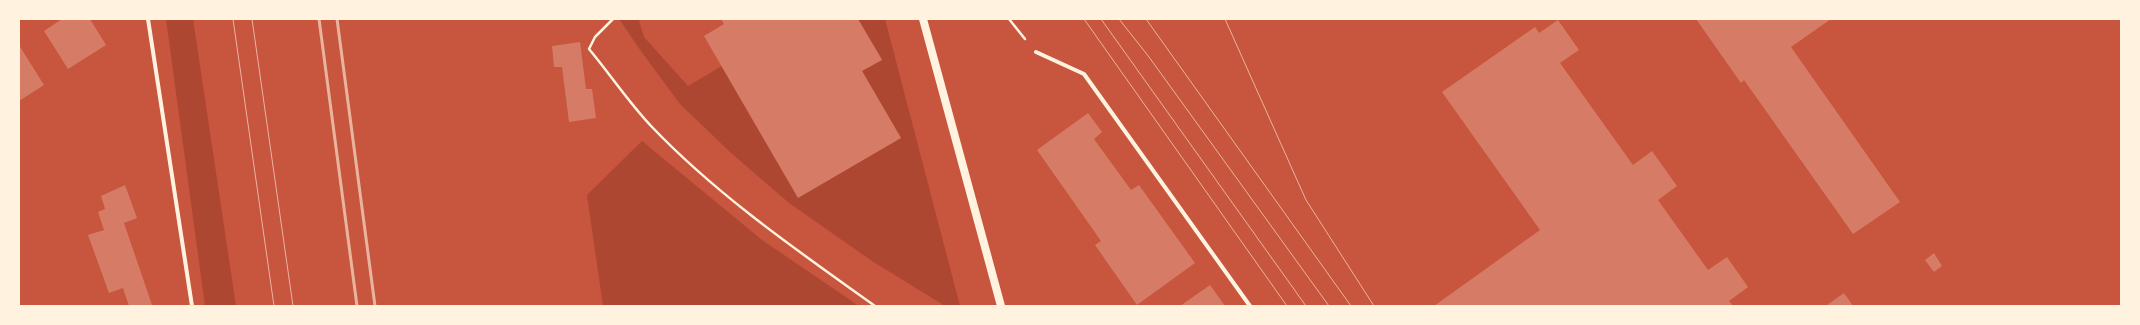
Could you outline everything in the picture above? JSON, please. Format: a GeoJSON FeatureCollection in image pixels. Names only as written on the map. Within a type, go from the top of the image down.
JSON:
{"type":"FeatureCollection","features":[{"type":"Feature","properties":{"kind":"main road"},"geometry":{"type":"LineString","coordinates":[[923,19],[1001,306]]}},
{"type":"Feature","properties":{"kind":"street"},"geometry":{"type":"LineString","coordinates":[[148,19],[192,306]]}},
{"type":"Feature","properties":{"kind":"street"},"geometry":{"type":"LineString","coordinates":[[1036,52],[1084,74],[1250,306]]}},
{"type":"Feature","properties":{"kind":"path"},"geometry":{"type":"LineString","coordinates":[[613,19],[595,37],[590,49],[652,127],[714,185],[795,249],[875,306]]}},
{"type":"Feature","properties":{"kind":"path"},"geometry":{"type":"LineString","coordinates":[[1009,19],[1036,52]]}},
{"type":"Feature","properties":{"kind":"shaded area"},"geometry":{"type":"Polygon","coordinates":[[[166,19],[193,19],[236,306],[205,306],[166,19]]]}},
{"type":"Feature","properties":{"kind":"shaded area"},"geometry":{"type":"Polygon","coordinates":[[[641,19],[639,21],[644,37],[688,86],[722,66],[901,138],[862,71],[882,59],[858,19],[885,19],[960,306],[945,306],[872,261],[789,203],[730,152],[680,104],[620,20],[641,19]]]}},
{"type":"Feature","properties":{"kind":"shaded area"},"geometry":{"type":"Polygon","coordinates":[[[642,141],[762,240],[859,306],[603,306],[587,195],[642,141]]]}},
{"type":"Feature","properties":{"kind":"building"},"geometry":{"type":"Polygon","coordinates":[[[62,19],[90,19],[106,45],[68,69],[44,31],[62,19]]]}},
{"type":"Feature","properties":{"kind":"building"},"geometry":{"type":"Polygon","coordinates":[[[721,19],[858,19],[882,60],[862,71],[901,138],[798,198],[704,36],[724,24],[721,19]]]}},
{"type":"Feature","properties":{"kind":"building"},"geometry":{"type":"Polygon","coordinates":[[[1696,19],[1831,19],[1791,47],[1900,202],[1853,234],[1744,80],[1741,83],[1696,19]]]}},
{"type":"Feature","properties":{"kind":"building"},"geometry":{"type":"Polygon","coordinates":[[[1558,20],[1579,50],[1560,63],[1633,165],[1652,151],[1677,186],[1658,200],[1708,270],[1727,257],[1748,287],[1729,301],[1733,306],[1434,306],[1540,230],[1442,92],[1535,27],[1539,33],[1558,20]]]}},
{"type":"Feature","properties":{"kind":"building"},"geometry":{"type":"Polygon","coordinates":[[[580,42],[586,89],[592,89],[596,118],[569,122],[562,67],[554,67],[552,46],[580,42]]]}},
{"type":"Feature","properties":{"kind":"building"},"geometry":{"type":"Polygon","coordinates":[[[19,45],[44,85],[19,101],[19,45]]]}},
{"type":"Feature","properties":{"kind":"building"},"geometry":{"type":"Polygon","coordinates":[[[1088,113],[1102,132],[1094,139],[1131,190],[1139,185],[1195,263],[1137,305],[1095,245],[1101,241],[1037,150],[1088,113]]]}},
{"type":"Feature","properties":{"kind":"building"},"geometry":{"type":"Polygon","coordinates":[[[125,185],[137,218],[124,223],[152,305],[150,306],[129,306],[123,288],[109,293],[88,235],[104,230],[98,212],[105,209],[101,196],[125,185]]]}},
{"type":"Feature","properties":{"kind":"building"},"geometry":{"type":"Polygon","coordinates":[[[1934,253],[1942,266],[1934,272],[1925,260],[1934,253]]]}},
{"type":"Feature","properties":{"kind":"building"},"geometry":{"type":"Polygon","coordinates":[[[1210,285],[1225,306],[1180,306],[1210,285]]]}},
{"type":"Feature","properties":{"kind":"building"},"geometry":{"type":"Polygon","coordinates":[[[1844,293],[1853,306],[1827,306],[1827,305],[1844,293]]]}},
{"type":"Feature","properties":{"kind":"tram line"},"geometry":{"type":"LineString","coordinates":[[233,19],[274,306]]}},
{"type":"Feature","properties":{"kind":"tram line"},"geometry":{"type":"LineString","coordinates":[[252,19],[293,306]]}},
{"type":"Feature","properties":{"kind":"tram line"},"geometry":{"type":"LineString","coordinates":[[1084,19],[1287,306]]}},
{"type":"Feature","properties":{"kind":"tram line"},"geometry":{"type":"LineString","coordinates":[[1101,19],[1306,306]]}},
{"type":"Feature","properties":{"kind":"tram line"},"geometry":{"type":"LineString","coordinates":[[1119,19],[1149,57],[1329,306]]}},
{"type":"Feature","properties":{"kind":"tram line"},"geometry":{"type":"LineString","coordinates":[[1146,19],[1351,306]]}},
{"type":"Feature","properties":{"kind":"tram line"},"geometry":{"type":"LineString","coordinates":[[1225,19],[1306,200],[1374,306]]}},
{"type":"Feature","properties":{"kind":"railway"},"geometry":{"type":"LineString","coordinates":[[319,19],[357,306]]}},
{"type":"Feature","properties":{"kind":"railway"},"geometry":{"type":"LineString","coordinates":[[337,19],[375,306]]}}]}
